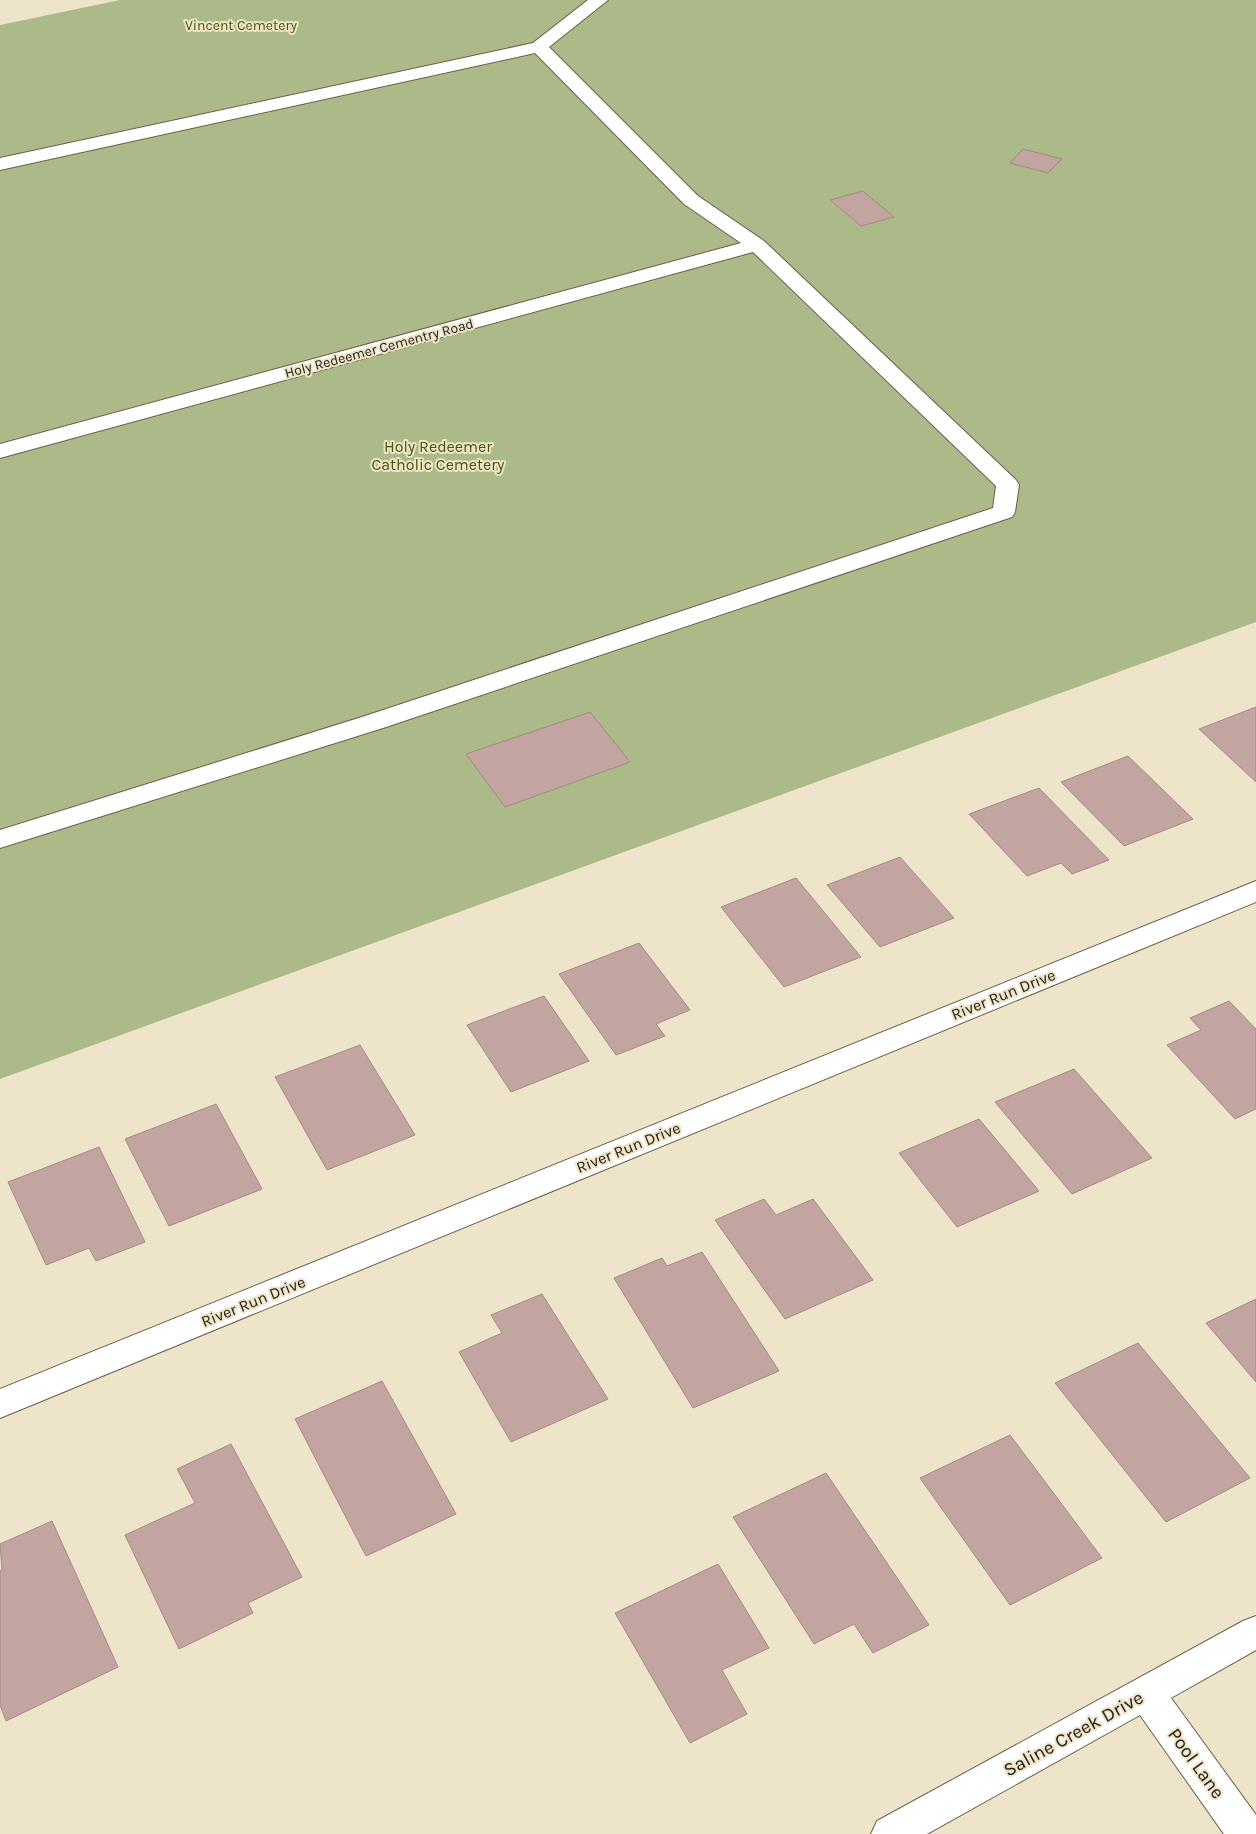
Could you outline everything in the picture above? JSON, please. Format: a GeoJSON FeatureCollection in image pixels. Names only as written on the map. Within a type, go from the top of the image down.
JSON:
{"type":"FeatureCollection","features":[{"type":"Feature","properties":{"kind":"street"},"geometry":{"type":"LineString","coordinates":[[0,164],[539,47],[599,0]]}},
{"type":"Feature","properties":{"kind":"street"},"geometry":{"type":"LineString","coordinates":[[0,839],[374,722],[1004,512],[1008,485],[757,245],[691,200],[539,47]]}},
{"type":"Feature","properties":{"kind":"street","name":"Holy Redeemer Cementry Road"},"geometry":{"type":"LineString","coordinates":[[0,451],[757,245]]}},
{"type":"Feature","properties":{"kind":"street","name":"River Run Drive"},"geometry":{"type":"LineString","coordinates":[[0,1404],[1256,890]]}},
{"type":"Feature","properties":{"kind":"street","name":"Saline Creek Drive"},"geometry":{"type":"LineString","coordinates":[[890,1834],[1256,1632]]}},
{"type":"Feature","properties":{"kind":"street","name":"Pool Lane"},"geometry":{"type":"LineString","coordinates":[[1146,1693],[1247,1834]]}},
{"type":"Feature","properties":{"kind":"green space","name":"Holy Redeemer Catholic Cemetery"},"geometry":{"type":"Polygon","coordinates":[[[120,0],[1256,0],[1256,622],[0,1079],[0,25],[120,0]]]}},
{"type":"Feature","properties":{"kind":"building"},"geometry":{"type":"Polygon","coordinates":[[[1023,149],[1062,159],[1048,173],[1010,163],[1023,149]]]}},
{"type":"Feature","properties":{"kind":"building"},"geometry":{"type":"Polygon","coordinates":[[[863,191],[894,217],[861,226],[830,200],[863,191]]]}},
{"type":"Feature","properties":{"kind":"building"},"geometry":{"type":"Polygon","coordinates":[[[1256,707],[1256,782],[1199,729],[1256,707]]]}},
{"type":"Feature","properties":{"kind":"building"},"geometry":{"type":"Polygon","coordinates":[[[590,712],[630,762],[505,807],[466,754],[590,712]]]}},
{"type":"Feature","properties":{"kind":"building"},"geometry":{"type":"Polygon","coordinates":[[[1128,756],[1193,819],[1124,846],[1061,782],[1128,756]]]}},
{"type":"Feature","properties":{"kind":"building"},"geometry":{"type":"Polygon","coordinates":[[[1039,788],[1109,860],[1072,874],[1061,863],[1027,876],[969,814],[1039,788]]]}},
{"type":"Feature","properties":{"kind":"building"},"geometry":{"type":"Polygon","coordinates":[[[900,857],[954,918],[880,947],[827,885],[900,857]]]}},
{"type":"Feature","properties":{"kind":"building"},"geometry":{"type":"Polygon","coordinates":[[[796,878],[861,957],[784,987],[721,907],[796,878]]]}},
{"type":"Feature","properties":{"kind":"building"},"geometry":{"type":"Polygon","coordinates":[[[639,943],[690,1010],[656,1024],[665,1036],[616,1055],[559,974],[639,943]]]}},
{"type":"Feature","properties":{"kind":"building"},"geometry":{"type":"Polygon","coordinates":[[[544,996],[589,1061],[511,1092],[467,1025],[544,996]]]}},
{"type":"Feature","properties":{"kind":"building"},"geometry":{"type":"Polygon","coordinates":[[[1229,1001],[1256,1029],[1256,1109],[1235,1119],[1167,1045],[1201,1030],[1190,1018],[1229,1001]]]}},
{"type":"Feature","properties":{"kind":"building"},"geometry":{"type":"Polygon","coordinates":[[[360,1045],[415,1135],[327,1170],[275,1077],[360,1045]]]}},
{"type":"Feature","properties":{"kind":"building"},"geometry":{"type":"Polygon","coordinates":[[[1074,1069],[1152,1158],[1072,1194],[995,1102],[1074,1069]]]}},
{"type":"Feature","properties":{"kind":"building"},"geometry":{"type":"Polygon","coordinates":[[[216,1104],[262,1189],[169,1226],[125,1139],[216,1104]]]}},
{"type":"Feature","properties":{"kind":"building"},"geometry":{"type":"Polygon","coordinates":[[[979,1119],[1039,1191],[957,1227],[899,1153],[979,1119]]]}},
{"type":"Feature","properties":{"kind":"building"},"geometry":{"type":"Polygon","coordinates":[[[99,1147],[145,1242],[96,1261],[89,1248],[46,1265],[8,1182],[99,1147]]]}},
{"type":"Feature","properties":{"kind":"building"},"geometry":{"type":"Polygon","coordinates":[[[764,1199],[776,1215],[813,1199],[873,1280],[785,1319],[715,1220],[764,1199]]]}},
{"type":"Feature","properties":{"kind":"building"},"geometry":{"type":"Polygon","coordinates":[[[702,1252],[779,1371],[693,1408],[614,1278],[662,1258],[667,1266],[702,1252]]]}},
{"type":"Feature","properties":{"kind":"building"},"geometry":{"type":"Polygon","coordinates":[[[542,1294],[608,1399],[511,1442],[459,1352],[502,1333],[491,1315],[542,1294]]]}},
{"type":"Feature","properties":{"kind":"building"},"geometry":{"type":"Polygon","coordinates":[[[1256,1299],[1256,1382],[1206,1323],[1256,1299]]]}},
{"type":"Feature","properties":{"kind":"building"},"geometry":{"type":"Polygon","coordinates":[[[1138,1343],[1250,1478],[1166,1522],[1055,1383],[1138,1343]]]}},
{"type":"Feature","properties":{"kind":"building"},"geometry":{"type":"Polygon","coordinates":[[[382,1381],[456,1514],[366,1556],[295,1419],[382,1381]]]}},
{"type":"Feature","properties":{"kind":"building"},"geometry":{"type":"Polygon","coordinates":[[[1010,1435],[1102,1558],[1010,1605],[920,1478],[1010,1435]]]}},
{"type":"Feature","properties":{"kind":"building"},"geometry":{"type":"Polygon","coordinates":[[[231,1444],[302,1577],[248,1603],[253,1613],[179,1649],[125,1535],[195,1503],[177,1469],[231,1444]]]}},
{"type":"Feature","properties":{"kind":"building"},"geometry":{"type":"Polygon","coordinates":[[[826,1473],[929,1625],[873,1653],[854,1624],[814,1644],[733,1517],[826,1473]]]}},
{"type":"Feature","properties":{"kind":"building"},"geometry":{"type":"Polygon","coordinates":[[[52,1521],[118,1667],[6,1721],[0,1705],[0,1571],[2,1570],[0,1544],[52,1521]]]}},
{"type":"Feature","properties":{"kind":"building"},"geometry":{"type":"Polygon","coordinates":[[[718,1564],[769,1648],[722,1670],[747,1714],[690,1743],[615,1613],[718,1564]]]}},
{"type":"Feature","properties":{"kind":"park label","name":"Vincent Cemetery"},"geometry":{"type":"Point","coordinates":[241,25]}}]}
